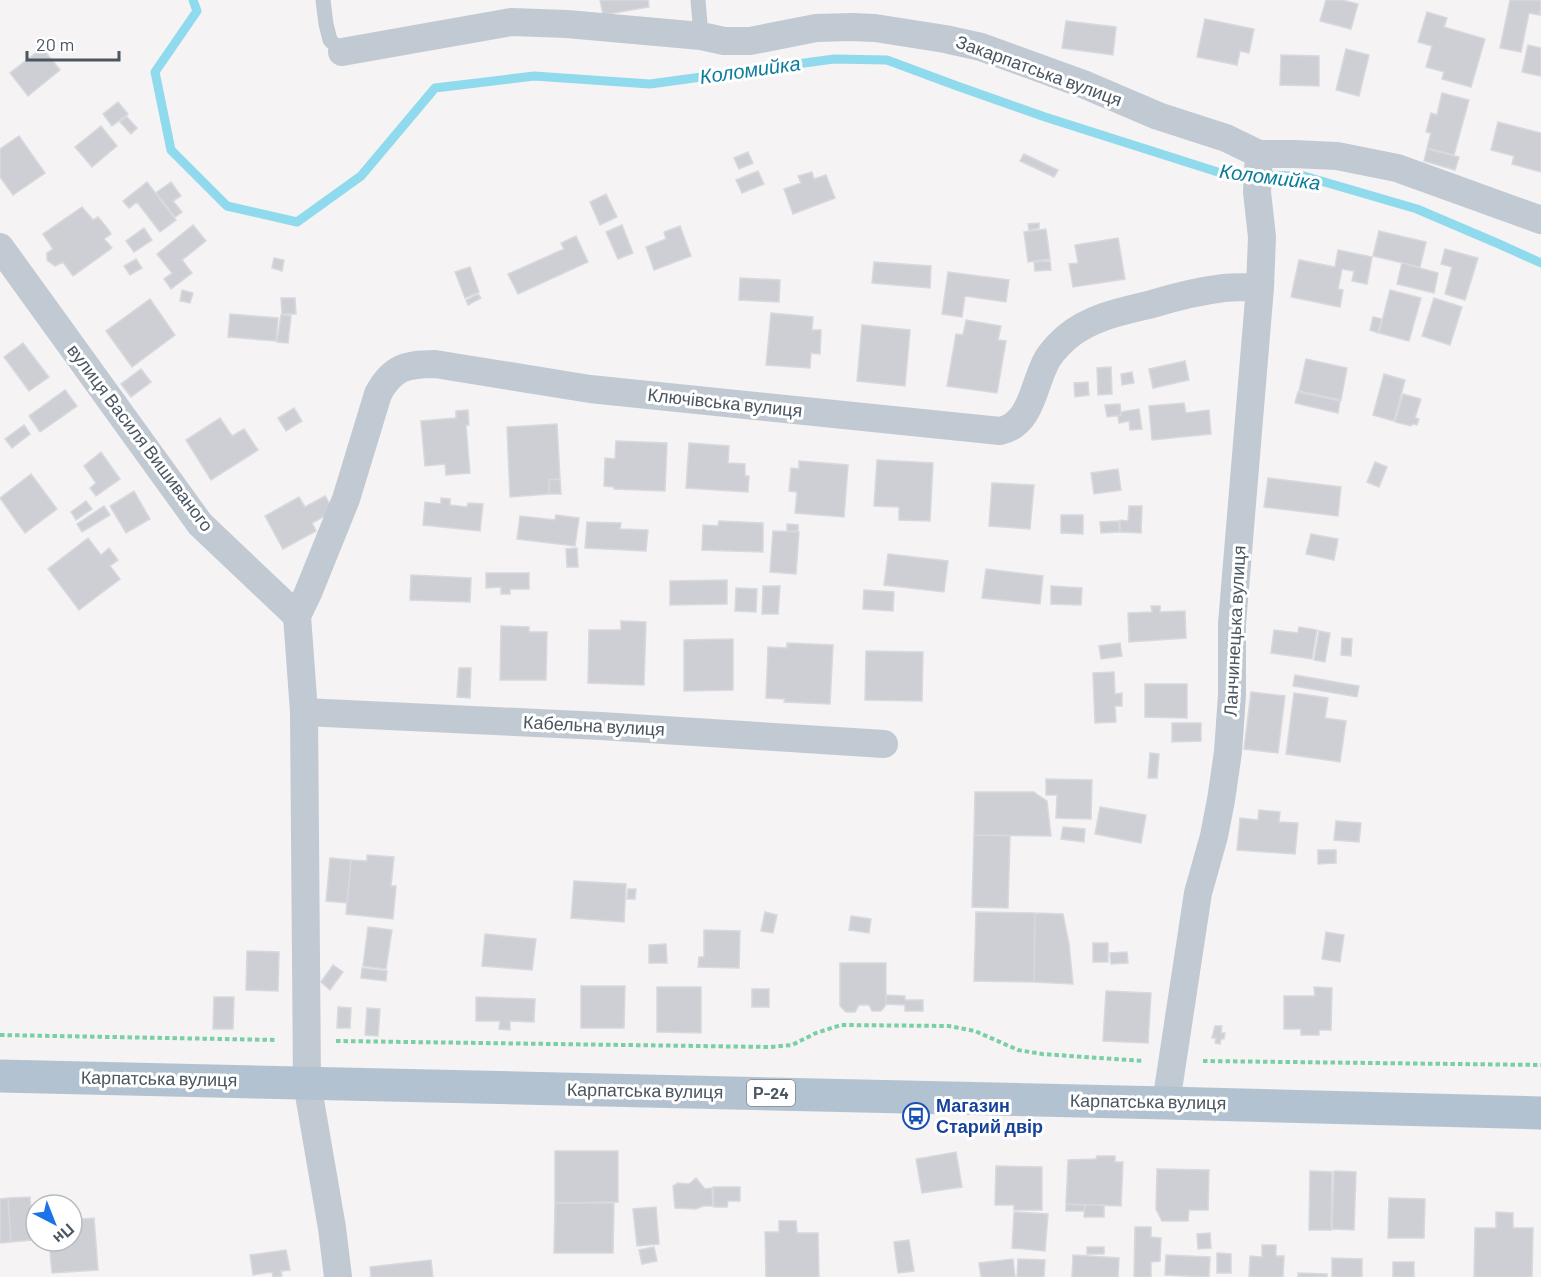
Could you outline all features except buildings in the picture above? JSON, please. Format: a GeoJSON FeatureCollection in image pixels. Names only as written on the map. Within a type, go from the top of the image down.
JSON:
{"type":"FeatureCollection","features":[{"type":"Feature","properties":{"kind":"main road","name":"Карпатська вулиця"},"geometry":{"type":"LineString","coordinates":[[0,1076],[1541,1113]]}},
{"type":"Feature","properties":{"kind":"street","name":"Закарпатська вулиця"},"geometry":{"type":"LineString","coordinates":[[342,52],[511,22],[567,24],[701,36],[724,41],[750,41],[816,28],[875,28],[945,39],[981,48],[1083,84],[1158,116],[1226,138],[1259,170],[1293,154],[1337,156],[1374,162],[1397,168],[1541,220]]}},
{"type":"Feature","properties":{"kind":"street","name":"Ланчинецька вулиця"},"geometry":{"type":"LineString","coordinates":[[1166,1103],[1198,892],[1214,836],[1228,752],[1232,695],[1232,624],[1260,287],[1262,237],[1259,170]]}},
{"type":"Feature","properties":{"kind":"street","name":"вулиця Василя Вишиваного"},"geometry":{"type":"LineString","coordinates":[[0,247],[200,524],[297,616]]}},
{"type":"Feature","properties":{"kind":"street","name":"Ключівська вулиця"},"geometry":{"type":"LineString","coordinates":[[297,616],[346,499],[378,394],[387,379],[409,365],[435,364],[590,389],[1000,430],[1015,425],[1026,412],[1045,363],[1056,348],[1069,336],[1102,316],[1178,296],[1224,288],[1260,287]]}},
{"type":"Feature","properties":{"kind":"street"},"geometry":{"type":"LineString","coordinates":[[297,616],[304,712],[307,1083],[339,1277]]}},
{"type":"Feature","properties":{"kind":"street","name":"Кабельна вулиця"},"geometry":{"type":"LineString","coordinates":[[304,712],[601,726],[884,744]]}},
{"type":"Feature","properties":{"kind":"lane"},"geometry":{"type":"LineString","coordinates":[[323,0],[330,40],[342,52]]}},
{"type":"Feature","properties":{"kind":"lane"},"geometry":{"type":"LineString","coordinates":[[698,0],[701,36]]}},
{"type":"Feature","properties":{"kind":"path"},"geometry":{"type":"LineString","coordinates":[[0,1035],[770,1047],[792,1045],[816,1032],[841,1025],[949,1026],[975,1031],[1018,1050],[1042,1054],[1172,1062],[1220,1060],[1541,1065]]}},
{"type":"Feature","properties":{"kind":"waterway","name":"Коломийка"},"geometry":{"type":"LineString","coordinates":[[193,0],[197,11],[155,72],[171,150],[227,206],[297,222],[361,176],[435,88],[534,76],[650,84],[834,59],[887,60],[1045,117],[1224,174],[1304,176],[1417,209],[1541,263]]}},
{"type":"Feature","properties":{"kind":"place","name":"Магазин Старий двір"},"geometry":{"type":"Point","coordinates":[916,1116]}}]}
